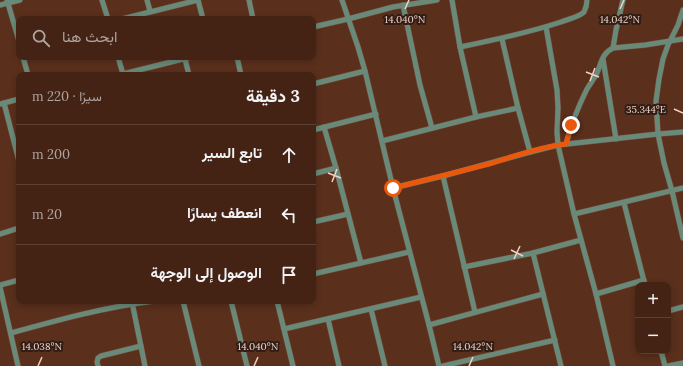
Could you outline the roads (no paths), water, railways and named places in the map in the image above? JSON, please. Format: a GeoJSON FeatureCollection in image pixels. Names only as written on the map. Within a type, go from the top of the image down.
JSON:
{"type":"FeatureCollection","features":[{"type":"Feature","properties":{"kind":"street"},"geometry":{"type":"LineString","coordinates":[[0,4],[8,1],[20,0]]}},
{"type":"Feature","properties":{"kind":"street"},"geometry":{"type":"LineString","coordinates":[[102,0],[107,16]]}},
{"type":"Feature","properties":{"kind":"street"},"geometry":{"type":"LineString","coordinates":[[148,0],[150,11]]}},
{"type":"Feature","properties":{"kind":"street"},"geometry":{"type":"LineString","coordinates":[[132,16],[198,0],[202,16]]}},
{"type":"Feature","properties":{"kind":"street"},"geometry":{"type":"LineString","coordinates":[[249,0],[252,16]]}},
{"type":"Feature","properties":{"kind":"street"},"geometry":{"type":"LineString","coordinates":[[342,0],[365,70],[393,188],[439,366]]}},
{"type":"Feature","properties":{"kind":"street"},"geometry":{"type":"LineString","coordinates":[[316,26],[393,7],[437,0]]}},
{"type":"Feature","properties":{"kind":"street"},"geometry":{"type":"LineString","coordinates":[[452,0],[460,47],[476,117]]}},
{"type":"Feature","properties":{"kind":"street"},"geometry":{"type":"LineString","coordinates":[[460,47],[546,27],[578,16],[584,12],[587,5],[587,0]]}},
{"type":"Feature","properties":{"kind":"street"},"geometry":{"type":"LineString","coordinates":[[613,48],[623,0]]}},
{"type":"Feature","properties":{"kind":"street"},"geometry":{"type":"LineString","coordinates":[[8,1],[16,30]]}},
{"type":"Feature","properties":{"kind":"street"},"geometry":{"type":"LineString","coordinates":[[403,5],[412,50],[432,128]]}},
{"type":"Feature","properties":{"kind":"street"},"geometry":{"type":"LineString","coordinates":[[683,10],[664,59],[656,101],[658,134],[683,238]]}},
{"type":"Feature","properties":{"kind":"street"},"geometry":{"type":"LineString","coordinates":[[546,27],[557,90],[558,145],[613,366]]}},
{"type":"Feature","properties":{"kind":"street"},"geometry":{"type":"LineString","coordinates":[[502,38],[530,152]]}},
{"type":"Feature","properties":{"kind":"street"},"geometry":{"type":"LineString","coordinates":[[566,144],[571,125],[606,52],[613,48],[624,48],[683,39]]}},
{"type":"Feature","properties":{"kind":"street"},"geometry":{"type":"LineString","coordinates":[[603,58],[616,139]]}},
{"type":"Feature","properties":{"kind":"street"},"geometry":{"type":"LineString","coordinates":[[24,60],[27,72]]}},
{"type":"Feature","properties":{"kind":"street"},"geometry":{"type":"LineString","coordinates":[[119,60],[121,72]]}},
{"type":"Feature","properties":{"kind":"street"},"geometry":{"type":"LineString","coordinates":[[139,72],[178,60]]}},
{"type":"Feature","properties":{"kind":"street"},"geometry":{"type":"LineString","coordinates":[[185,60],[188,72]]}},
{"type":"Feature","properties":{"kind":"street"},"geometry":{"type":"LineString","coordinates":[[238,60],[240,72]]}},
{"type":"Feature","properties":{"kind":"street"},"geometry":{"type":"LineString","coordinates":[[316,83],[365,70]]}},
{"type":"Feature","properties":{"kind":"street"},"geometry":{"type":"LineString","coordinates":[[16,100],[2,103],[16,148]]}},
{"type":"Feature","properties":{"kind":"street"},"geometry":{"type":"LineString","coordinates":[[382,141],[518,108]]}},
{"type":"Feature","properties":{"kind":"street"},"geometry":{"type":"LineString","coordinates":[[316,129],[376,114]]}},
{"type":"Feature","properties":{"kind":"street"},"geometry":{"type":"LineString","coordinates":[[324,128],[361,263]]}},
{"type":"Feature","properties":{"kind":"street"},"geometry":{"type":"LineString","coordinates":[[393,188],[558,145],[683,132]]}},
{"type":"Feature","properties":{"kind":"street"},"geometry":{"type":"LineString","coordinates":[[316,173],[336,168]]}},
{"type":"Feature","properties":{"kind":"street"},"geometry":{"type":"LineString","coordinates":[[443,176],[475,312]]}},
{"type":"Feature","properties":{"kind":"street"},"geometry":{"type":"LineString","coordinates":[[574,214],[683,188]]}},
{"type":"Feature","properties":{"kind":"street"},"geometry":{"type":"LineString","coordinates":[[624,203],[644,282]]}},
{"type":"Feature","properties":{"kind":"street"},"geometry":{"type":"LineString","coordinates":[[316,221],[348,214]]}},
{"type":"Feature","properties":{"kind":"street"},"geometry":{"type":"LineString","coordinates":[[0,234],[16,229]]}},
{"type":"Feature","properties":{"kind":"street"},"geometry":{"type":"LineString","coordinates":[[464,267],[533,253],[582,240]]}},
{"type":"Feature","properties":{"kind":"street"},"geometry":{"type":"LineString","coordinates":[[316,273],[409,252]]}},
{"type":"Feature","properties":{"kind":"street"},"geometry":{"type":"LineString","coordinates":[[533,253],[561,366]]}},
{"type":"Feature","properties":{"kind":"street"},"geometry":{"type":"LineString","coordinates":[[16,281],[0,286],[18,366]]}},
{"type":"Feature","properties":{"kind":"street"},"geometry":{"type":"LineString","coordinates":[[596,294],[635,285]]}},
{"type":"Feature","properties":{"kind":"street"},"geometry":{"type":"LineString","coordinates":[[429,325],[543,294]]}},
{"type":"Feature","properties":{"kind":"street"},"geometry":{"type":"LineString","coordinates":[[284,330],[422,297]]}},
{"type":"Feature","properties":{"kind":"street"},"geometry":{"type":"LineString","coordinates":[[11,333],[124,304]]}},
{"type":"Feature","properties":{"kind":"street"},"geometry":{"type":"LineString","coordinates":[[132,304],[145,366]]}},
{"type":"Feature","properties":{"kind":"street"},"geometry":{"type":"LineString","coordinates":[[184,304],[199,366]]}},
{"type":"Feature","properties":{"kind":"street"},"geometry":{"type":"LineString","coordinates":[[233,304],[247,366]]}},
{"type":"Feature","properties":{"kind":"street"},"geometry":{"type":"LineString","coordinates":[[278,304],[294,366]]}},
{"type":"Feature","properties":{"kind":"street"},"geometry":{"type":"LineString","coordinates":[[671,310],[683,307]]}},
{"type":"Feature","properties":{"kind":"street"},"geometry":{"type":"LineString","coordinates":[[371,309],[385,366]]}},
{"type":"Feature","properties":{"kind":"street"},"geometry":{"type":"LineString","coordinates":[[328,319],[339,366]]}},
{"type":"Feature","properties":{"kind":"street"},"geometry":{"type":"LineString","coordinates":[[443,366],[555,340]]}},
{"type":"Feature","properties":{"kind":"street"},"geometry":{"type":"LineString","coordinates":[[98,366],[98,358],[101,356],[141,346]]}},
{"type":"Feature","properties":{"kind":"street"},"geometry":{"type":"LineString","coordinates":[[662,354],[665,366]]}},
{"type":"Feature","properties":{"kind":"street"},"geometry":{"type":"LineString","coordinates":[[670,366],[683,363]]}}]}
